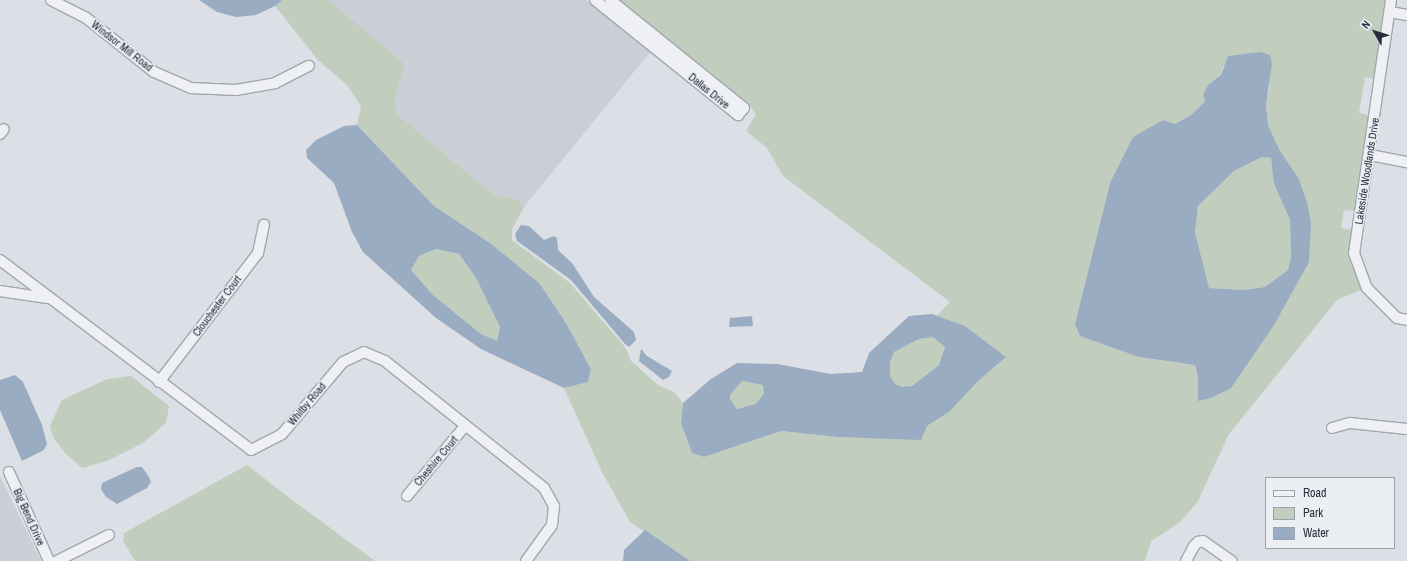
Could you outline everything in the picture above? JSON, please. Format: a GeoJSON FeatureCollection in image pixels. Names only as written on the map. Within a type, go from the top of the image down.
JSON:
{"type":"FeatureCollection","features":[{"type":"Feature","properties":{"kind":"street","name":"Windsor Mill Road"},"geometry":{"type":"LineString","coordinates":[[51,0],[84,17],[154,72],[191,88],[236,90],[275,83],[309,66]]}},
{"type":"Feature","properties":{"kind":"street","name":"Dallas Drive"},"geometry":{"type":"LineString","coordinates":[[595,0],[738,115],[744,108],[610,0]]}},
{"type":"Feature","properties":{"kind":"street","name":"Lakeside Woodlands Drive"},"geometry":{"type":"LineString","coordinates":[[1391,0],[1370,156],[1354,254],[1367,288],[1397,318],[1407,320]]}},
{"type":"Feature","properties":{"kind":"street"},"geometry":{"type":"LineString","coordinates":[[1390,12],[1407,15]]}},
{"type":"Feature","properties":{"kind":"street"},"geometry":{"type":"LineString","coordinates":[[1370,156],[1407,162]]}},
{"type":"Feature","properties":{"kind":"street","name":"Clouchester Court"},"geometry":{"type":"LineString","coordinates":[[159,382],[258,253],[264,225]]}},
{"type":"Feature","properties":{"kind":"street","name":"Whitby Road"},"geometry":{"type":"LineString","coordinates":[[0,260],[159,382],[251,450],[282,434],[343,362],[364,352],[385,361],[544,488],[554,506],[552,525],[526,561]]}},
{"type":"Feature","properties":{"kind":"street"},"geometry":{"type":"LineString","coordinates":[[0,291],[49,298]]}},
{"type":"Feature","properties":{"kind":"street"},"geometry":{"type":"LineString","coordinates":[[1332,428],[1350,422],[1407,429]]}},
{"type":"Feature","properties":{"kind":"street","name":"Cheshire Court"},"geometry":{"type":"LineString","coordinates":[[407,496],[465,426]]}},
{"type":"Feature","properties":{"kind":"street","name":"Big Bend Drive"},"geometry":{"type":"LineString","coordinates":[[9,472],[49,561]]}},
{"type":"Feature","properties":{"kind":"street"},"geometry":{"type":"LineString","coordinates":[[57,561],[109,535]]}},
{"type":"Feature","properties":{"kind":"street"},"geometry":{"type":"LineString","coordinates":[[1186,561],[1194,546],[1198,542],[1203,541],[1232,561]]}},
{"type":"Feature","properties":{"kind":"shaded area"},"geometry":{"type":"Polygon","coordinates":[[[327,0],[586,0],[651,51],[524,207],[518,199],[495,196],[397,114],[395,99],[405,64],[327,0]]]}},
{"type":"Feature","properties":{"kind":"shaded area"},"geometry":{"type":"Polygon","coordinates":[[[0,476],[41,561],[0,561],[0,476]]]}},
{"type":"Feature","properties":{"kind":"green space"},"geometry":{"type":"Polygon","coordinates":[[[282,0],[328,0],[405,64],[395,99],[397,114],[495,196],[518,199],[524,207],[512,229],[512,240],[570,283],[625,347],[631,361],[658,385],[674,392],[683,403],[681,423],[692,453],[704,457],[781,431],[837,437],[872,438],[927,426],[949,412],[978,381],[1006,357],[965,326],[937,316],[950,302],[783,176],[767,148],[746,131],[756,114],[751,108],[617,0],[1385,0],[1374,79],[1365,77],[1359,113],[1368,115],[1354,211],[1344,210],[1341,228],[1351,230],[1350,251],[1363,289],[1337,300],[1229,434],[1197,503],[1179,523],[1151,541],[1145,561],[690,561],[630,522],[602,472],[564,388],[588,382],[591,369],[566,323],[539,284],[490,243],[434,206],[357,125],[361,106],[347,85],[318,60],[275,6],[282,0]],[[1223,66],[1221,75],[1208,85],[1203,94],[1205,101],[1191,115],[1175,124],[1163,120],[1110,183],[1075,324],[1139,357],[1195,365],[1198,377],[1198,401],[1274,325],[1307,202],[1299,179],[1279,149],[1268,125],[1266,105],[1270,85],[1223,66]]]}},
{"type":"Feature","properties":{"kind":"green space"},"geometry":{"type":"Polygon","coordinates":[[[1262,157],[1271,158],[1274,184],[1290,220],[1291,257],[1288,270],[1265,287],[1244,290],[1208,288],[1195,233],[1198,206],[1234,171],[1262,157]]]}},
{"type":"Feature","properties":{"kind":"green space"},"geometry":{"type":"Polygon","coordinates":[[[436,249],[459,254],[476,278],[500,327],[497,341],[481,334],[433,295],[411,270],[419,256],[436,249]]]}},
{"type":"Feature","properties":{"kind":"green space"},"geometry":{"type":"Polygon","coordinates":[[[933,336],[945,347],[939,365],[912,386],[902,388],[895,384],[890,376],[890,363],[894,352],[919,339],[933,336]]]}},
{"type":"Feature","properties":{"kind":"green space"},"geometry":{"type":"Polygon","coordinates":[[[131,376],[169,406],[166,423],[143,443],[107,461],[82,468],[65,453],[53,437],[50,426],[62,400],[107,379],[131,376]]]}},
{"type":"Feature","properties":{"kind":"green space"},"geometry":{"type":"Polygon","coordinates":[[[742,381],[764,385],[764,393],[756,404],[737,409],[730,399],[730,394],[742,381]]]}},
{"type":"Feature","properties":{"kind":"green space"},"geometry":{"type":"Polygon","coordinates":[[[247,465],[375,561],[135,561],[123,541],[124,533],[247,465]]]}},
{"type":"Feature","properties":{"kind":"water"},"geometry":{"type":"Polygon","coordinates":[[[199,0],[282,0],[275,6],[256,15],[236,17],[217,12],[199,0]]]}},
{"type":"Feature","properties":{"kind":"water"},"geometry":{"type":"Polygon","coordinates":[[[1261,52],[1270,55],[1272,63],[1266,105],[1268,125],[1279,149],[1299,179],[1307,202],[1311,223],[1309,262],[1274,325],[1231,388],[1211,398],[1198,401],[1198,377],[1195,365],[1139,357],[1080,336],[1075,324],[1110,183],[1133,137],[1163,120],[1175,124],[1191,115],[1205,101],[1203,94],[1208,85],[1221,75],[1228,56],[1261,52]],[[1262,157],[1234,171],[1198,206],[1195,233],[1209,288],[1244,290],[1265,287],[1288,270],[1291,257],[1290,220],[1274,184],[1271,158],[1262,157]]]}},
{"type":"Feature","properties":{"kind":"water"},"geometry":{"type":"Polygon","coordinates":[[[357,125],[434,206],[490,243],[539,283],[566,323],[591,369],[588,382],[564,388],[481,349],[436,318],[363,252],[352,232],[334,183],[307,158],[306,150],[316,140],[344,126],[357,125]],[[436,249],[419,256],[411,270],[433,295],[481,334],[497,341],[500,327],[476,278],[459,254],[436,249]]]}},
{"type":"Feature","properties":{"kind":"water"},"geometry":{"type":"Polygon","coordinates":[[[521,225],[529,226],[544,240],[554,236],[557,238],[558,250],[572,263],[594,297],[634,332],[636,340],[629,347],[571,280],[517,241],[515,234],[521,225]]]}},
{"type":"Feature","properties":{"kind":"water"},"geometry":{"type":"Polygon","coordinates":[[[932,314],[965,326],[1006,357],[978,381],[949,412],[927,426],[921,440],[838,437],[781,431],[704,457],[692,453],[681,423],[683,403],[711,379],[737,363],[777,364],[831,374],[862,372],[869,353],[909,316],[932,314]],[[933,337],[919,339],[894,352],[890,363],[890,376],[895,384],[902,387],[912,386],[939,365],[945,347],[933,337]],[[742,381],[730,395],[730,399],[737,409],[756,404],[764,393],[763,385],[742,381]]]}},
{"type":"Feature","properties":{"kind":"water"},"geometry":{"type":"Polygon","coordinates":[[[752,316],[753,326],[729,327],[730,318],[752,316]]]}},
{"type":"Feature","properties":{"kind":"water"},"geometry":{"type":"Polygon","coordinates":[[[641,349],[647,356],[672,371],[669,377],[663,380],[639,361],[641,349]]]}},
{"type":"Feature","properties":{"kind":"water"},"geometry":{"type":"Polygon","coordinates":[[[15,375],[23,382],[42,425],[47,444],[44,450],[22,461],[0,410],[0,380],[15,375]]]}},
{"type":"Feature","properties":{"kind":"water"},"geometry":{"type":"Polygon","coordinates":[[[137,467],[142,467],[149,477],[151,482],[147,488],[117,504],[106,497],[101,489],[102,483],[137,467]]]}},
{"type":"Feature","properties":{"kind":"water"},"geometry":{"type":"Polygon","coordinates":[[[645,530],[690,561],[623,561],[624,550],[645,530]]]}}]}
